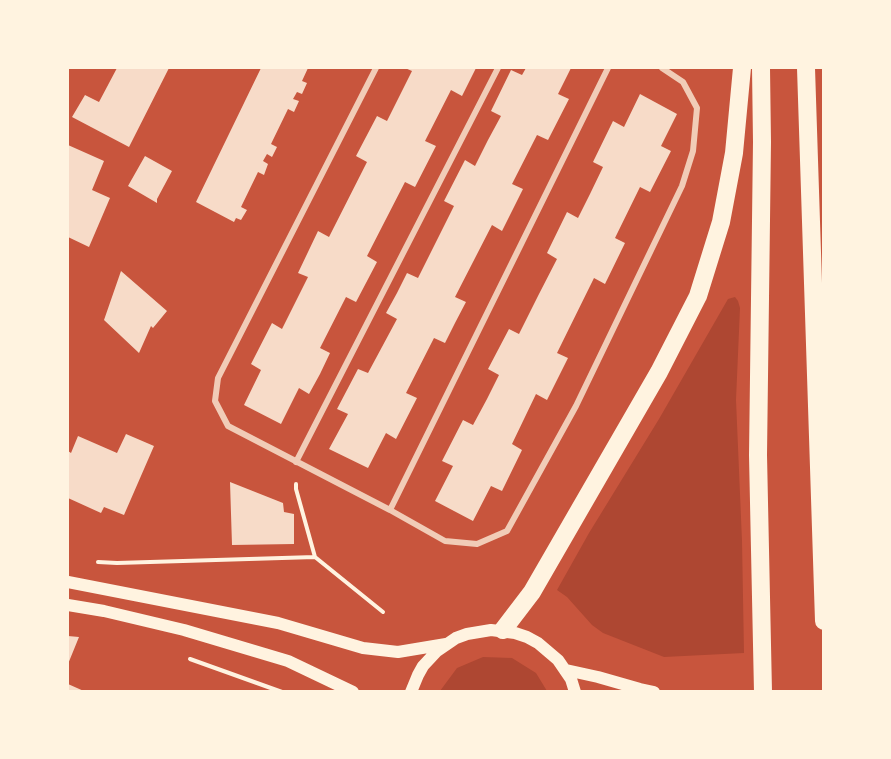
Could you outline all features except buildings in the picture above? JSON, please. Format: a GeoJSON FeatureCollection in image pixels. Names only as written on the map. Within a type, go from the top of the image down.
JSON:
{"type":"FeatureCollection","features":[{"type":"Feature","properties":{"kind":"highway"},"geometry":{"type":"LineString","coordinates":[[503,630],[532,592],[659,372],[698,296],[721,222],[734,153],[742,68]]}},
{"type":"Feature","properties":{"kind":"highway"},"geometry":{"type":"LineString","coordinates":[[761,68],[759,455],[763,692]]}},
{"type":"Feature","properties":{"kind":"highway"},"geometry":{"type":"LineString","coordinates":[[806,68],[824,621]]}},
{"type":"Feature","properties":{"kind":"main road"},"geometry":{"type":"LineString","coordinates":[[68,582],[278,623],[363,648],[398,652],[446,644]]}},
{"type":"Feature","properties":{"kind":"main road"},"geometry":{"type":"LineString","coordinates":[[68,605],[104,611],[194,633],[288,662],[353,692]]}},
{"type":"Feature","properties":{"kind":"main road"},"geometry":{"type":"LineString","coordinates":[[411,692],[423,666],[446,644],[467,634],[491,630],[503,630],[538,643],[566,670],[575,692]]}},
{"type":"Feature","properties":{"kind":"main road"},"geometry":{"type":"LineString","coordinates":[[566,670],[654,692]]}},
{"type":"Feature","properties":{"kind":"street"},"geometry":{"type":"LineString","coordinates":[[376,68],[218,378],[215,401],[228,426],[445,541],[477,544],[507,531],[576,406],[682,186],[693,151],[697,108],[683,82],[662,68]]}},
{"type":"Feature","properties":{"kind":"street"},"geometry":{"type":"LineString","coordinates":[[296,462],[498,68]]}},
{"type":"Feature","properties":{"kind":"street"},"geometry":{"type":"LineString","coordinates":[[390,510],[608,68]]}},
{"type":"Feature","properties":{"kind":"path"},"geometry":{"type":"LineString","coordinates":[[296,462],[296,489],[315,557],[383,612]]}},
{"type":"Feature","properties":{"kind":"path"},"geometry":{"type":"LineString","coordinates":[[97,561],[117,563],[315,557]]}},
{"type":"Feature","properties":{"kind":"path"},"geometry":{"type":"LineString","coordinates":[[184,657],[282,692]]}},
{"type":"Feature","properties":{"kind":"path"},"geometry":{"type":"LineString","coordinates":[[254,692],[258,684]]}},
{"type":"Feature","properties":{"kind":"shaded area"},"geometry":{"type":"Polygon","coordinates":[[[735,297],[740,308],[736,400],[744,653],[664,657],[603,633],[557,590],[728,299],[735,297]]]}},
{"type":"Feature","properties":{"kind":"shaded area"},"geometry":{"type":"Polygon","coordinates":[[[483,657],[512,658],[536,673],[547,691],[440,691],[457,668],[483,657]]]}}]}
